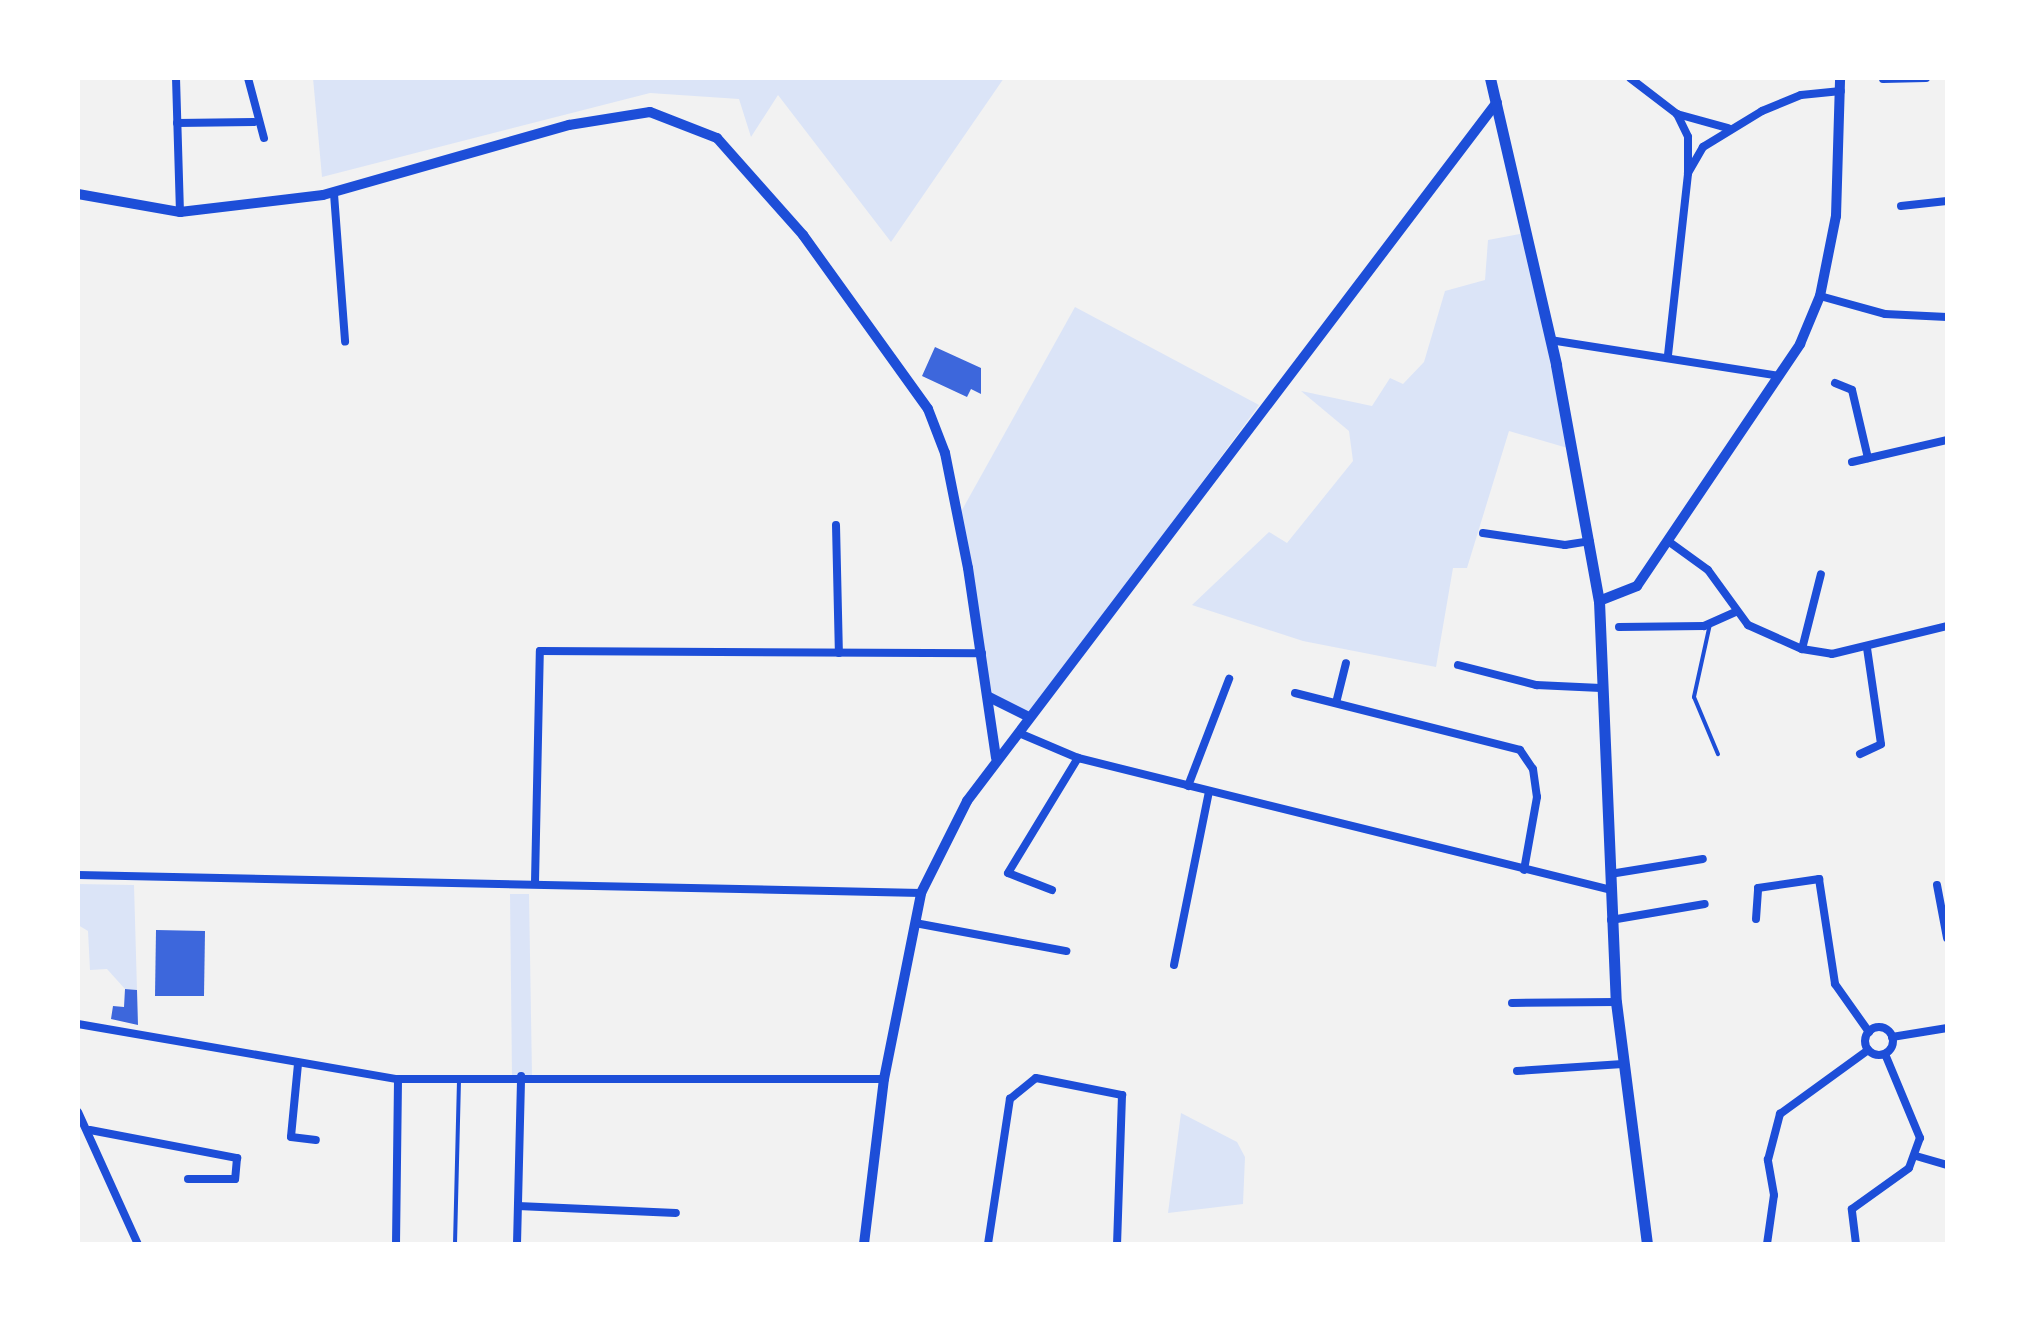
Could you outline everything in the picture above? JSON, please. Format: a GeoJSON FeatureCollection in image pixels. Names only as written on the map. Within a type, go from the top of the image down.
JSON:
{"type":"FeatureCollection","features":[{"type":"Feature","properties":{"kind":"main road"},"geometry":{"type":"LineString","coordinates":[[1490,78],[1550,340],[1599,601],[1616,1002],[1647,1244]]}},
{"type":"Feature","properties":{"kind":"street"},"geometry":{"type":"LineString","coordinates":[[176,78],[180,212]]}},
{"type":"Feature","properties":{"kind":"street"},"geometry":{"type":"LineString","coordinates":[[248,78],[254,122],[264,138]]}},
{"type":"Feature","properties":{"kind":"street"},"geometry":{"type":"LineString","coordinates":[[1630,78],[1677,114],[1728,128]]}},
{"type":"Feature","properties":{"kind":"street"},"geometry":{"type":"LineString","coordinates":[[1599,601],[1637,586],[1779,376],[1820,296],[1836,216],[1840,78]]}},
{"type":"Feature","properties":{"kind":"street"},"geometry":{"type":"LineString","coordinates":[[1883,79],[1926,78]]}},
{"type":"Feature","properties":{"kind":"street"},"geometry":{"type":"LineString","coordinates":[[1688,173],[1703,147],[1728,128],[1801,95],[1841,91]]}},
{"type":"Feature","properties":{"kind":"street"},"geometry":{"type":"LineString","coordinates":[[864,1244],[884,1079],[921,893],[996,758],[1019,733],[1497,102]]}},
{"type":"Feature","properties":{"kind":"street"},"geometry":{"type":"LineString","coordinates":[[78,194],[180,212],[334,194],[569,125],[650,112],[717,138],[803,235],[928,409],[945,453],[982,653],[996,758]]}},
{"type":"Feature","properties":{"kind":"street"},"geometry":{"type":"LineString","coordinates":[[1668,355],[1688,173],[1688,137],[1677,114]]}},
{"type":"Feature","properties":{"kind":"street"},"geometry":{"type":"LineString","coordinates":[[177,123],[254,122]]}},
{"type":"Feature","properties":{"kind":"street"},"geometry":{"type":"LineString","coordinates":[[334,194],[345,342]]}},
{"type":"Feature","properties":{"kind":"street"},"geometry":{"type":"LineString","coordinates":[[1901,206],[1947,201]]}},
{"type":"Feature","properties":{"kind":"street"},"geometry":{"type":"LineString","coordinates":[[1820,296],[1885,314],[1947,317]]}},
{"type":"Feature","properties":{"kind":"street"},"geometry":{"type":"LineString","coordinates":[[1550,340],[1668,355],[1779,376]]}},
{"type":"Feature","properties":{"kind":"street"},"geometry":{"type":"LineString","coordinates":[[1835,383],[1852,390],[1868,458]]}},
{"type":"Feature","properties":{"kind":"street"},"geometry":{"type":"LineString","coordinates":[[1852,462],[1947,440]]}},
{"type":"Feature","properties":{"kind":"street"},"geometry":{"type":"LineString","coordinates":[[836,525],[839,653]]}},
{"type":"Feature","properties":{"kind":"street"},"geometry":{"type":"LineString","coordinates":[[1483,533],[1565,545],[1590,541]]}},
{"type":"Feature","properties":{"kind":"street"},"geometry":{"type":"LineString","coordinates":[[1668,541],[1708,570],[1736,612],[1802,649],[1867,648],[1947,626]]}},
{"type":"Feature","properties":{"kind":"street"},"geometry":{"type":"LineString","coordinates":[[1802,649],[1821,574]]}},
{"type":"Feature","properties":{"kind":"street"},"geometry":{"type":"LineString","coordinates":[[1619,627],[1710,624],[1736,612]]}},
{"type":"Feature","properties":{"kind":"street"},"geometry":{"type":"LineString","coordinates":[[1860,754],[1881,744],[1867,648]]}},
{"type":"Feature","properties":{"kind":"street"},"geometry":{"type":"LineString","coordinates":[[535,882],[540,651],[982,653]]}},
{"type":"Feature","properties":{"kind":"street"},"geometry":{"type":"LineString","coordinates":[[1336,703],[1346,663]]}},
{"type":"Feature","properties":{"kind":"street"},"geometry":{"type":"LineString","coordinates":[[1458,665],[1536,685],[1601,688]]}},
{"type":"Feature","properties":{"kind":"street"},"geometry":{"type":"LineString","coordinates":[[1188,786],[1229,679]]}},
{"type":"Feature","properties":{"kind":"street"},"geometry":{"type":"LineString","coordinates":[[1295,693],[1520,750],[1533,769],[1537,797],[1524,870]]}},
{"type":"Feature","properties":{"kind":"street"},"geometry":{"type":"LineString","coordinates":[[989,697],[1029,717]]}},
{"type":"Feature","properties":{"kind":"street"},"geometry":{"type":"LineString","coordinates":[[1019,733],[1078,758],[1611,890]]}},
{"type":"Feature","properties":{"kind":"street"},"geometry":{"type":"LineString","coordinates":[[1052,890],[1008,873],[1078,758]]}},
{"type":"Feature","properties":{"kind":"street"},"geometry":{"type":"LineString","coordinates":[[1174,965],[1209,791]]}},
{"type":"Feature","properties":{"kind":"street"},"geometry":{"type":"LineString","coordinates":[[1610,874],[1703,859]]}},
{"type":"Feature","properties":{"kind":"street"},"geometry":{"type":"LineString","coordinates":[[78,875],[535,882],[921,893]]}},
{"type":"Feature","properties":{"kind":"street"},"geometry":{"type":"LineString","coordinates":[[1756,919],[1758,888],[1819,879],[1835,984],[1869,1032],[1868,1050]]}},
{"type":"Feature","properties":{"kind":"street"},"geometry":{"type":"LineString","coordinates":[[1937,885],[1947,938]]}},
{"type":"Feature","properties":{"kind":"street"},"geometry":{"type":"LineString","coordinates":[[1611,920],[1705,904]]}},
{"type":"Feature","properties":{"kind":"street"},"geometry":{"type":"LineString","coordinates":[[915,923],[1066,951]]}},
{"type":"Feature","properties":{"kind":"street"},"geometry":{"type":"LineString","coordinates":[[1512,1003],[1616,1002]]}},
{"type":"Feature","properties":{"kind":"street"},"geometry":{"type":"LineString","coordinates":[[78,1024],[398,1079],[521,1076],[884,1079]]}},
{"type":"Feature","properties":{"kind":"street"},"geometry":{"type":"LineString","coordinates":[[1869,1032],[1882,1028],[1892,1037]]}},
{"type":"Feature","properties":{"kind":"street"},"geometry":{"type":"LineString","coordinates":[[1892,1037],[1947,1028]]}},
{"type":"Feature","properties":{"kind":"street"},"geometry":{"type":"LineString","coordinates":[[1856,1244],[1852,1209],[1916,1156],[1918,1123],[1885,1054],[1892,1037]]}},
{"type":"Feature","properties":{"kind":"street"},"geometry":{"type":"LineString","coordinates":[[1767,1244],[1774,1195],[1768,1160],[1780,1114],[1868,1050],[1885,1054]]}},
{"type":"Feature","properties":{"kind":"street"},"geometry":{"type":"LineString","coordinates":[[298,1064],[291,1137],[316,1140]]}},
{"type":"Feature","properties":{"kind":"street"},"geometry":{"type":"LineString","coordinates":[[1517,1071],[1623,1064]]}},
{"type":"Feature","properties":{"kind":"street"},"geometry":{"type":"LineString","coordinates":[[517,1244],[521,1076]]}},
{"type":"Feature","properties":{"kind":"street"},"geometry":{"type":"LineString","coordinates":[[988,1244],[1010,1099],[1036,1078],[1122,1095],[1117,1244]]}},
{"type":"Feature","properties":{"kind":"street"},"geometry":{"type":"LineString","coordinates":[[396,1244],[398,1079]]}},
{"type":"Feature","properties":{"kind":"street"},"geometry":{"type":"LineString","coordinates":[[78,1112],[90,1130],[138,1244]]}},
{"type":"Feature","properties":{"kind":"street"},"geometry":{"type":"LineString","coordinates":[[90,1130],[237,1158],[235,1179],[188,1179]]}},
{"type":"Feature","properties":{"kind":"street"},"geometry":{"type":"LineString","coordinates":[[1916,1156],[1947,1165]]}},
{"type":"Feature","properties":{"kind":"street"},"geometry":{"type":"LineString","coordinates":[[518,1206],[676,1213]]}},
{"type":"Feature","properties":{"kind":"lane"},"geometry":{"type":"LineString","coordinates":[[1710,624],[1694,697],[1718,754]]}},
{"type":"Feature","properties":{"kind":"lane"},"geometry":{"type":"LineString","coordinates":[[455,1244],[459,1078]]}},
{"type":"Feature","properties":{"kind":"shaded area"},"geometry":{"type":"Polygon","coordinates":[[[313,78],[1004,78],[891,242],[778,95],[751,137],[739,99],[650,93],[322,177],[313,78]]]}},
{"type":"Feature","properties":{"kind":"shaded area"},"geometry":{"type":"Polygon","coordinates":[[[1525,233],[1571,449],[1509,431],[1467,568],[1453,568],[1436,667],[1303,641],[1192,605],[1269,532],[1287,543],[1353,461],[1349,431],[1301,391],[1372,406],[1390,378],[1403,384],[1424,362],[1445,291],[1485,280],[1488,240],[1525,233]]]}},
{"type":"Feature","properties":{"kind":"shaded area"},"geometry":{"type":"Polygon","coordinates":[[[1075,307],[1259,405],[1029,717],[989,697],[957,519],[1075,307]]]}},
{"type":"Feature","properties":{"kind":"shaded area"},"geometry":{"type":"Polygon","coordinates":[[[78,884],[134,885],[137,990],[125,989],[107,969],[90,970],[88,931],[78,925],[78,884]]]}},
{"type":"Feature","properties":{"kind":"shaded area"},"geometry":{"type":"Polygon","coordinates":[[[510,894],[529,894],[532,1076],[512,1076],[510,894]]]}},
{"type":"Feature","properties":{"kind":"shaded area"},"geometry":{"type":"Polygon","coordinates":[[[1181,1113],[1237,1142],[1245,1157],[1243,1204],[1168,1213],[1181,1113]]]}},
{"type":"Feature","properties":{"kind":"building"},"geometry":{"type":"Polygon","coordinates":[[[935,347],[981,368],[981,394],[971,389],[967,397],[922,376],[935,347]]]}},
{"type":"Feature","properties":{"kind":"building"},"geometry":{"type":"Polygon","coordinates":[[[156,930],[205,931],[204,996],[155,996],[156,930]]]}},
{"type":"Feature","properties":{"kind":"building"},"geometry":{"type":"Polygon","coordinates":[[[125,989],[137,990],[138,1025],[111,1019],[113,1006],[124,1007],[125,989]]]}}]}
